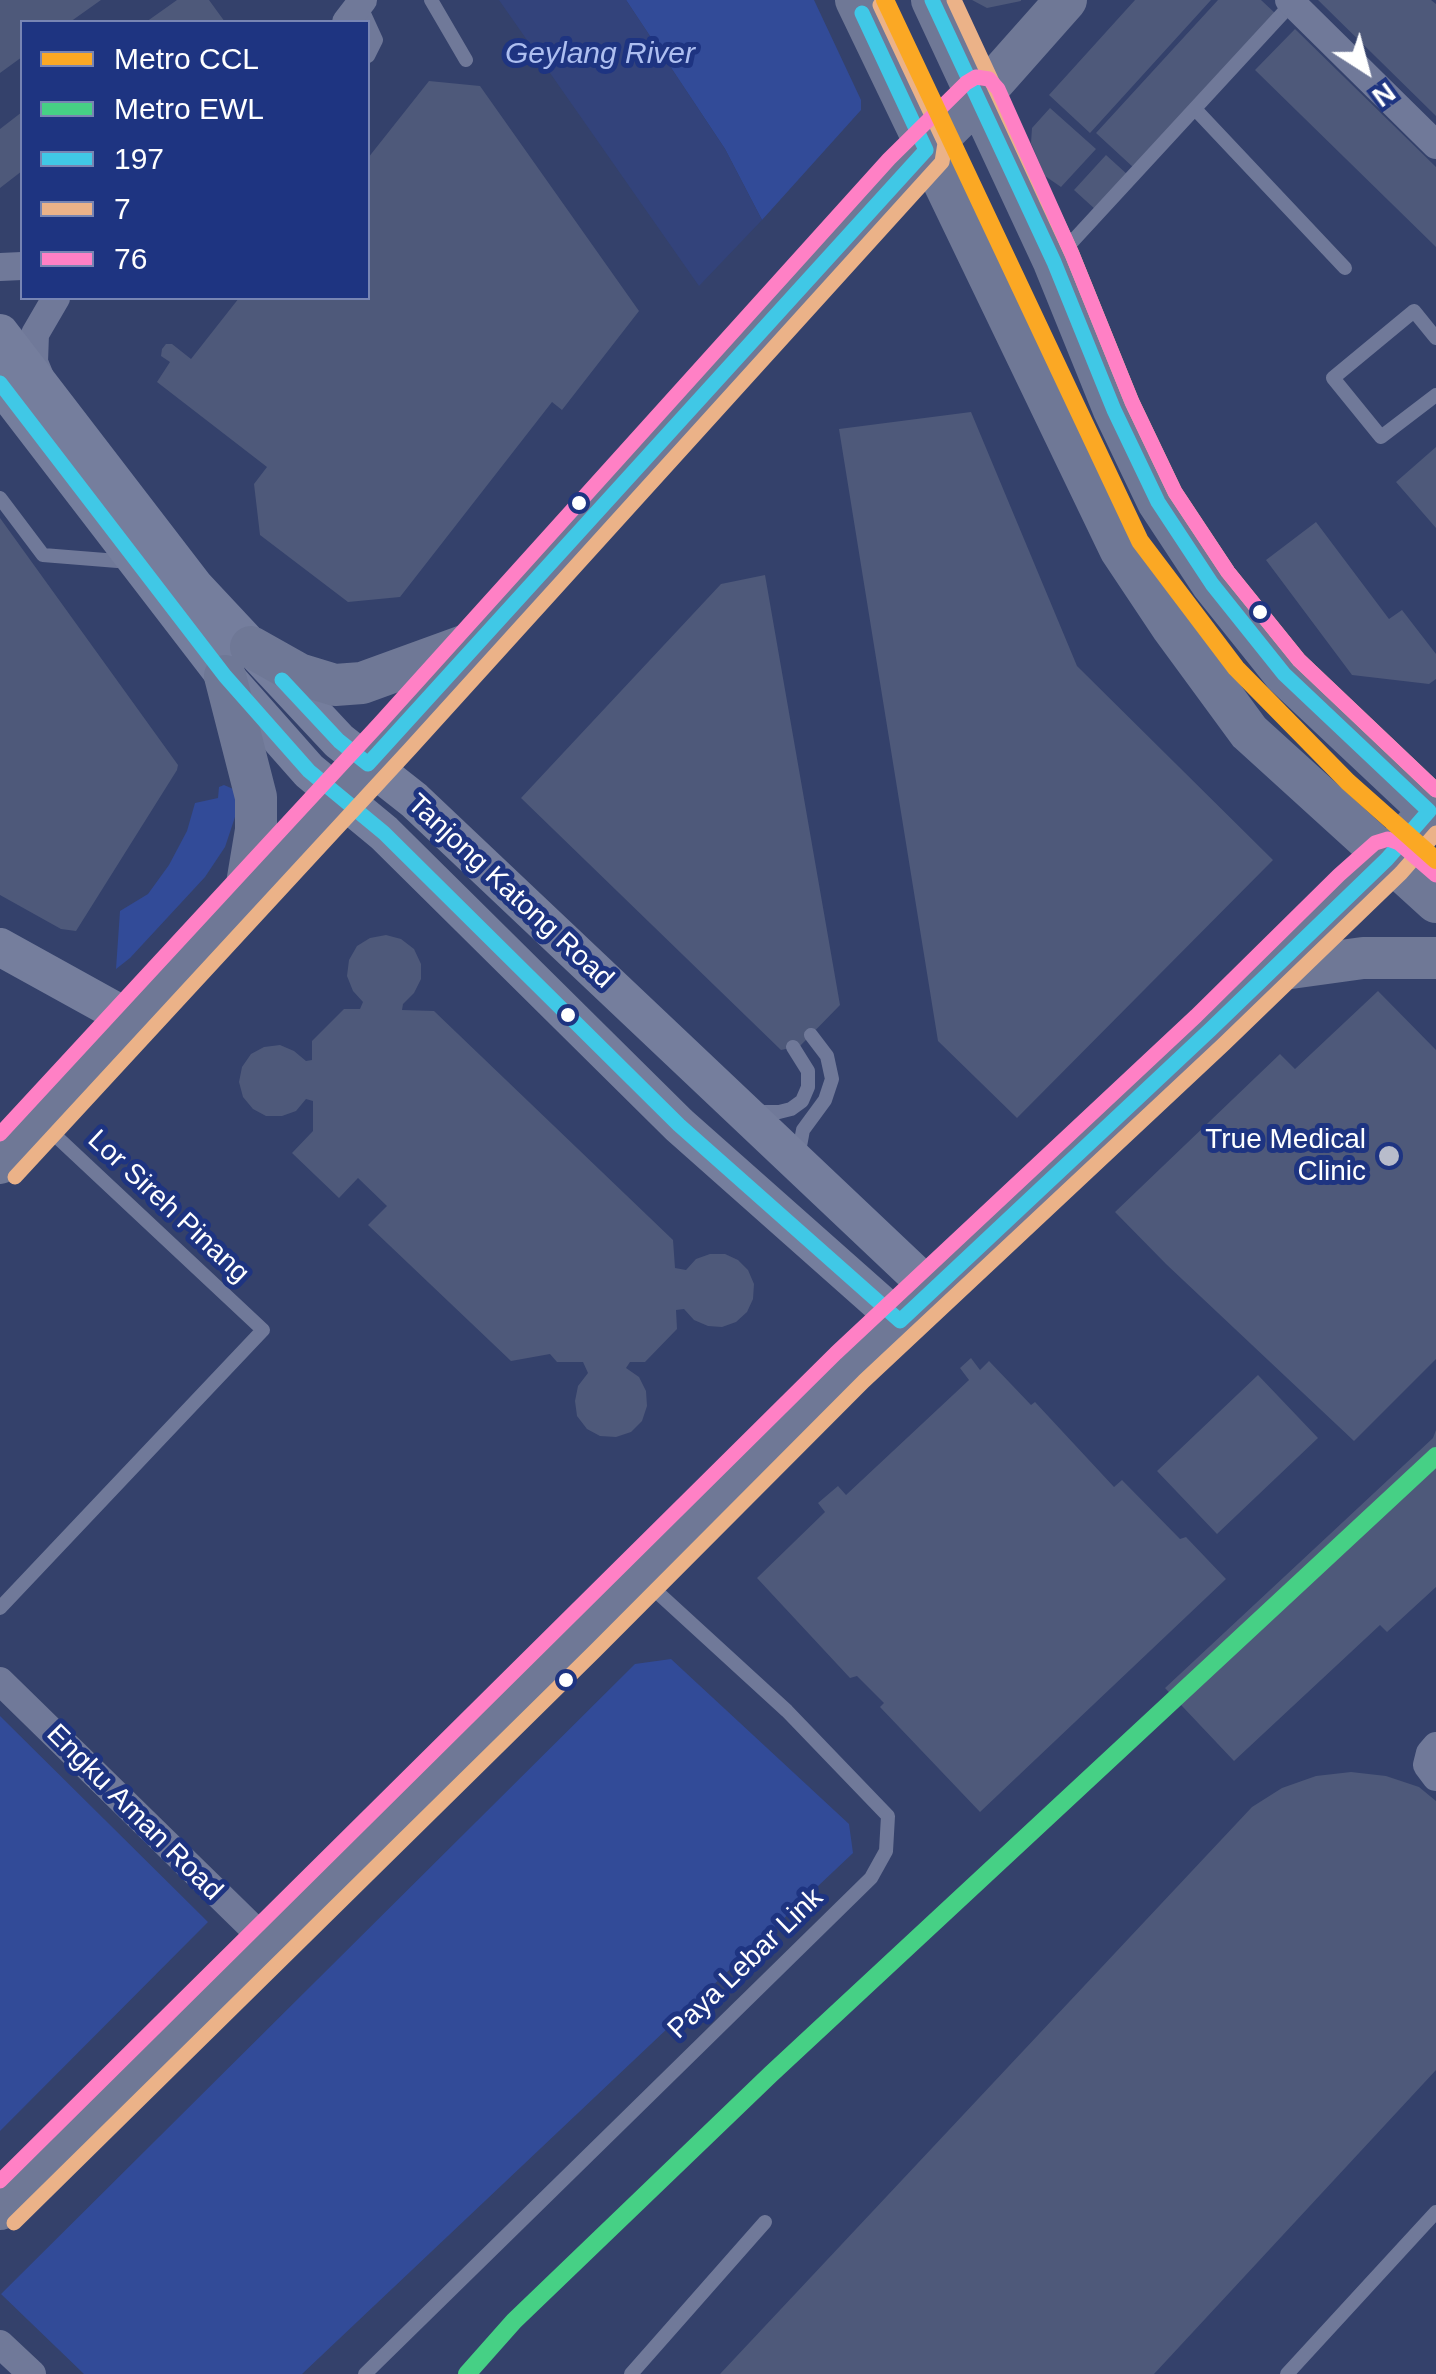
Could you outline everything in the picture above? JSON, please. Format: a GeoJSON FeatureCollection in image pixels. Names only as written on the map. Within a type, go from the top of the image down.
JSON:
{"type":"FeatureCollection","features":[{"type":"Feature","properties":{"kind":"main road"},"geometry":{"type":"LineString","coordinates":[[856,0],[1120,549],[1172,628],[1249,732],[1436,902]]}},
{"type":"Feature","properties":{"kind":"main road"},"geometry":{"type":"LineString","coordinates":[[0,2209],[850,1366],[1387,859],[1434,810],[1284,674],[1212,584],[1158,502],[980,97],[932,0]]}},
{"type":"Feature","properties":{"kind":"main road"},"geometry":{"type":"LineString","coordinates":[[0,1162],[1066,0]]}},
{"type":"Feature","properties":{"kind":"main road","name":"Tanjong Katong Road"},"geometry":{"type":"LineString","coordinates":[[0,334],[195,587],[309,771],[354,779],[414,800],[932,1290]]}},
{"type":"Feature","properties":{"kind":"main road","name":"Tanjong Katong Road"},"geometry":{"type":"LineString","coordinates":[[0,382],[136,562],[238,662]]}},
{"type":"Feature","properties":{"kind":"main road"},"geometry":{"type":"LineString","coordinates":[[245,896],[256,830],[256,797],[238,662],[335,685],[374,679],[482,639]]}},
{"type":"Feature","properties":{"kind":"main road","name":"Tanjong Katong Road"},"geometry":{"type":"LineString","coordinates":[[354,779],[384,833],[678,1125],[900,1320]]}},
{"type":"Feature","properties":{"kind":"main road"},"geometry":{"type":"LineString","coordinates":[[0,947],[130,1019]]}},
{"type":"Feature","properties":{"kind":"main road"},"geometry":{"type":"LineString","coordinates":[[1269,971],[1364,958],[1436,958]]}},
{"type":"Feature","properties":{"kind":"street"},"geometry":{"type":"LineString","coordinates":[[1292,1],[1436,145]]}},
{"type":"Feature","properties":{"kind":"street"},"geometry":{"type":"LineString","coordinates":[[50,400],[34,362],[35,334],[55,300]]}},
{"type":"Feature","properties":{"kind":"street","name":"Engku Aman Road"},"geometry":{"type":"LineString","coordinates":[[0,1681],[269,1944]]}},
{"type":"Feature","properties":{"kind":"street"},"geometry":{"type":"LineString","coordinates":[[1436,1746],[1427,1765],[1436,1777]]}},
{"type":"Feature","properties":{"kind":"street"},"geometry":{"type":"LineString","coordinates":[[0,2344],[32,2374]]}},
{"type":"Feature","properties":{"kind":"lane"},"geometry":{"type":"LineString","coordinates":[[431,0],[466,60]]}},
{"type":"Feature","properties":{"kind":"lane"},"geometry":{"type":"LineString","coordinates":[[1054,262],[1292,1]]}},
{"type":"Feature","properties":{"kind":"lane"},"geometry":{"type":"LineString","coordinates":[[1196,110],[1345,268]]}},
{"type":"Feature","properties":{"kind":"lane"},"geometry":{"type":"LineString","coordinates":[[1436,338],[1414,311],[1333,378],[1381,437],[1436,395]]}},
{"type":"Feature","properties":{"kind":"lane"},"geometry":{"type":"LineString","coordinates":[[0,498],[43,555],[136,562]]}},
{"type":"Feature","properties":{"kind":"lane"},"geometry":{"type":"LineString","coordinates":[[811,1035],[827,1056],[832,1079],[826,1100],[803,1130],[800,1146],[805,1162],[828,1190]]}},
{"type":"Feature","properties":{"kind":"lane"},"geometry":{"type":"LineString","coordinates":[[705,1076],[762,1112],[791,1109],[802,1101],[808,1087],[808,1071],[793,1047]]}},
{"type":"Feature","properties":{"kind":"lane","name":"Lor Sireh Pinang"},"geometry":{"type":"LineString","coordinates":[[0,1608],[263,1330],[40,1120]]}},
{"type":"Feature","properties":{"kind":"lane","name":"Paya Lebar Link"},"geometry":{"type":"LineString","coordinates":[[365,2374],[871,1878],[886,1851],[888,1816],[787,1711],[641,1577]]}},
{"type":"Feature","properties":{"kind":"lane"},"geometry":{"type":"LineString","coordinates":[[1287,2374],[1436,2212]]}},
{"type":"Feature","properties":{"kind":"lane"},"geometry":{"type":"LineString","coordinates":[[631,2374],[765,2222]]}},
{"type":"Feature","properties":{"kind":"shaded area"},"geometry":{"type":"Polygon","coordinates":[[[626,0],[814,0],[861,100],[861,110],[762,220],[725,149],[626,0]]]}},
{"type":"Feature","properties":{"kind":"shaded area"},"geometry":{"type":"Polygon","coordinates":[[[219,787],[238,791],[225,847],[205,877],[116,969],[120,911],[148,894],[169,865],[187,831],[195,803],[218,798],[219,787]]]}},
{"type":"Feature","properties":{"kind":"shaded area"},"geometry":{"type":"Polygon","coordinates":[[[671,1659],[849,1824],[853,1853],[302,2374],[84,2374],[1,2294],[635,1664],[671,1659]]]}},
{"type":"Feature","properties":{"kind":"shaded area"},"geometry":{"type":"Polygon","coordinates":[[[0,1716],[208,1922],[0,2131],[0,1716]]]}},
{"type":"Feature","properties":{"kind":"water","name":"Geylang River"},"geometry":{"type":"Polygon","coordinates":[[[499,0],[626,0],[725,149],[762,220],[699,286],[499,0]]]}},
{"type":"Feature","properties":{"kind":"building"},"geometry":{"type":"Polygon","coordinates":[[[0,0],[101,0],[73,20],[20,20],[20,58],[0,73],[0,0]]]}},
{"type":"Feature","properties":{"kind":"building"},"geometry":{"type":"Polygon","coordinates":[[[177,0],[209,0],[224,20],[149,20],[177,0]]]}},
{"type":"Feature","properties":{"kind":"building"},"geometry":{"type":"Polygon","coordinates":[[[972,0],[1021,0],[1021,1],[987,8],[972,0]]]}},
{"type":"Feature","properties":{"kind":"building"},"geometry":{"type":"Polygon","coordinates":[[[1135,0],[1211,0],[1090,133],[1049,95],[1135,0]]]}},
{"type":"Feature","properties":{"kind":"building"},"geometry":{"type":"Polygon","coordinates":[[[1218,0],[1261,0],[1276,14],[1134,168],[1096,133],[1218,0]]]}},
{"type":"Feature","properties":{"kind":"building"},"geometry":{"type":"Polygon","coordinates":[[[1318,0],[1431,0],[1436,4],[1436,116],[1318,0]]]}},
{"type":"Feature","properties":{"kind":"building"},"geometry":{"type":"Polygon","coordinates":[[[1295,29],[1436,167],[1436,247],[1255,70],[1295,29]]]}},
{"type":"Feature","properties":{"kind":"building"},"geometry":{"type":"Polygon","coordinates":[[[429,81],[480,86],[639,311],[562,410],[552,402],[400,597],[348,602],[260,535],[254,484],[267,467],[157,382],[170,362],[161,356],[166,344],[172,344],[191,359],[237,300],[370,300],[370,155],[429,81]]]}},
{"type":"Feature","properties":{"kind":"building"},"geometry":{"type":"Polygon","coordinates":[[[1050,108],[1096,149],[1061,187],[1045,176],[1031,143],[1032,128],[1050,108]]]}},
{"type":"Feature","properties":{"kind":"building"},"geometry":{"type":"Polygon","coordinates":[[[20,114],[20,173],[0,188],[0,129],[20,114]]]}},
{"type":"Feature","properties":{"kind":"building"},"geometry":{"type":"Polygon","coordinates":[[[1106,155],[1128,175],[1096,210],[1074,190],[1106,155]]]}},
{"type":"Feature","properties":{"kind":"building"},"geometry":{"type":"Polygon","coordinates":[[[971,412],[1077,666],[1273,860],[1017,1118],[938,1041],[839,429],[971,412]]]}},
{"type":"Feature","properties":{"kind":"building"},"geometry":{"type":"Polygon","coordinates":[[[1436,447],[1436,528],[1396,482],[1436,447]]]}},
{"type":"Feature","properties":{"kind":"building"},"geometry":{"type":"Polygon","coordinates":[[[0,518],[178,765],[76,931],[61,929],[0,895],[0,518]]]}},
{"type":"Feature","properties":{"kind":"building"},"geometry":{"type":"Polygon","coordinates":[[[1316,522],[1389,619],[1402,610],[1436,654],[1436,679],[1429,684],[1352,675],[1266,560],[1316,522]]]}},
{"type":"Feature","properties":{"kind":"building"},"geometry":{"type":"Polygon","coordinates":[[[765,575],[840,1005],[800,1046],[781,1050],[521,798],[721,584],[765,575]]]}},
{"type":"Feature","properties":{"kind":"building"},"geometry":{"type":"Polygon","coordinates":[[[386,935],[401,939],[414,949],[421,964],[421,979],[402,1010],[434,1011],[673,1240],[675,1268],[686,1270],[696,1259],[725,1254],[748,1270],[754,1284],[753,1299],[736,1322],[708,1326],[694,1320],[684,1309],[676,1310],[677,1329],[645,1362],[630,1362],[626,1368],[639,1377],[646,1391],[647,1406],[642,1421],[631,1432],[616,1437],[600,1436],[587,1429],[577,1416],[575,1401],[578,1386],[588,1373],[583,1362],[557,1362],[550,1354],[511,1361],[368,1225],[387,1206],[358,1178],[339,1198],[292,1153],[313,1131],[313,1101],[306,1099],[296,1111],[282,1116],[266,1116],[243,1097],[239,1082],[242,1067],[251,1054],[280,1045],[306,1061],[312,1060],[312,1041],[344,1009],[360,1009],[363,1002],[347,976],[349,960],[357,946],[386,935]]]}},
{"type":"Feature","properties":{"kind":"building"},"geometry":{"type":"Polygon","coordinates":[[[1378,991],[1436,1050],[1436,1359],[1354,1441],[1115,1212],[1280,1054],[1295,1069],[1378,991]]]}},
{"type":"Feature","properties":{"kind":"building"},"geometry":{"type":"Polygon","coordinates":[[[971,1358],[980,1370],[989,1361],[1031,1405],[1035,1402],[1114,1487],[1122,1480],[1226,1579],[980,1812],[880,1707],[884,1703],[857,1676],[850,1678],[757,1578],[825,1512],[818,1503],[838,1486],[846,1495],[969,1380],[960,1368],[971,1358]]]}},
{"type":"Feature","properties":{"kind":"building"},"geometry":{"type":"Polygon","coordinates":[[[1258,1375],[1318,1438],[1217,1534],[1157,1471],[1258,1375]]]}},
{"type":"Feature","properties":{"kind":"building"},"geometry":{"type":"Polygon","coordinates":[[[1436,1430],[1436,1587],[1387,1632],[1380,1625],[1234,1761],[1165,1688],[1433,1438],[1436,1430]]]}},
{"type":"Feature","properties":{"kind":"building"},"geometry":{"type":"Polygon","coordinates":[[[1351,1772],[1386,1776],[1419,1787],[1436,1801],[1436,2070],[1154,2374],[720,2374],[1252,1807],[1282,1788],[1316,1776],[1351,1772]]]}},
{"type":"Feature","properties":{"kind":"metro line","name":"CCL"},"geometry":{"type":"LineString","coordinates":[[885,0],[1140,541],[1236,668],[1348,782],[1436,860]]}},
{"type":"Feature","properties":{"kind":"metro line","name":"EWL"},"geometry":{"type":"LineString","coordinates":[[467,2374],[514,2321],[771,2074],[1436,1456]]}},
{"type":"Feature","properties":{"kind":"transit line","name":"197"},"geometry":{"type":"LineString","coordinates":[[0,383],[225,676],[309,771],[384,833],[679,1125],[900,1321],[1210,1030],[1387,859],[1429,811],[1284,674],[1212,584],[1158,502],[1114,410],[1054,262],[932,0]]}},
{"type":"Feature","properties":{"kind":"transit line","name":"7"},"geometry":{"type":"LineString","coordinates":[[954,0],[1072,254],[1132,402],[1175,492],[1228,572],[1299,660],[1436,790]]}},
{"type":"Feature","properties":{"kind":"transit line","name":"7"},"geometry":{"type":"LineString","coordinates":[[15,1177],[410,749],[942,162],[945,143],[880,5]]}},
{"type":"Feature","properties":{"kind":"transit line","name":"197"},"geometry":{"type":"LineString","coordinates":[[282,680],[339,741],[368,764],[926,150],[862,13]]}},
{"type":"Feature","properties":{"kind":"transit line","name":"76"},"geometry":{"type":"LineString","coordinates":[[0,1134],[380,723],[889,159],[976,77],[989,79],[998,89],[1072,254],[1132,402],[1175,492],[1228,572],[1299,660],[1436,790]]}},
{"type":"Feature","properties":{"kind":"transit line","name":"7"},"geometry":{"type":"LineString","coordinates":[[14,2223],[864,1381],[1224,1044],[1401,873],[1436,833]]}},
{"type":"Feature","properties":{"kind":"transit line","name":"76"},"geometry":{"type":"LineString","coordinates":[[0,2181],[836,1353],[1196,1016],[1339,875],[1375,843],[1388,839],[1399,843],[1436,875]]}},
{"type":"Feature","properties":{"kind":"place","name":"True Medical Clinic"},"geometry":{"type":"Point","coordinates":[1389,1156]}}]}
